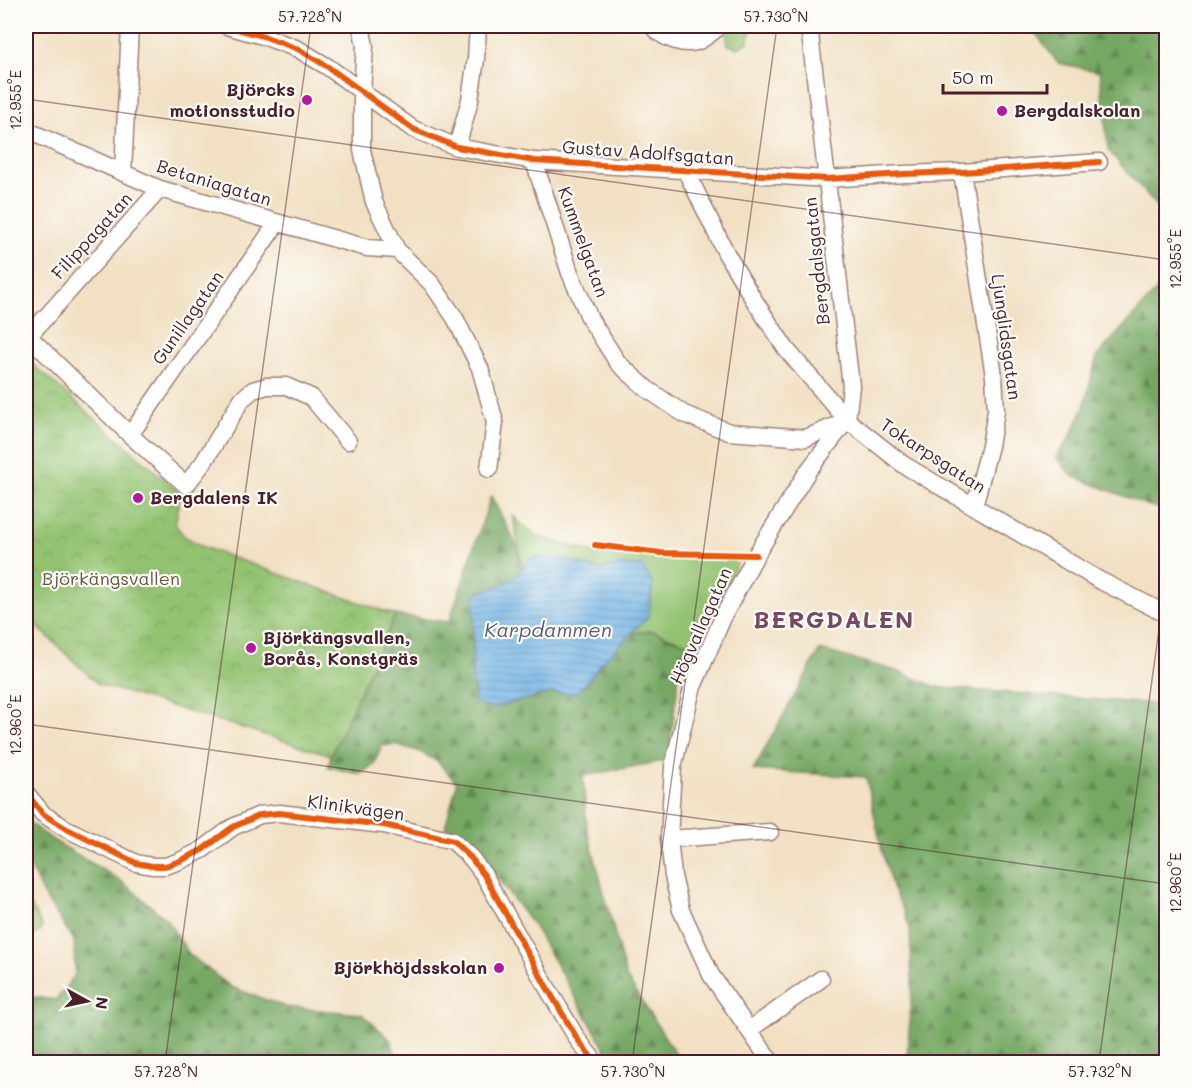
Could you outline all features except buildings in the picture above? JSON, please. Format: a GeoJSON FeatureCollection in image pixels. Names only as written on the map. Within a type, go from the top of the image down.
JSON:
{"type":"FeatureCollection","features":[{"type":"Feature","properties":{"kind":"street"},"geometry":{"type":"LineString","coordinates":[[123,173],[130,26]]}},
{"type":"Feature","properties":{"kind":"street","name":"Gustav Adolfsgatan"},"geometry":{"type":"LineString","coordinates":[[227,26],[298,49],[328,67],[413,129],[457,147],[534,160],[827,179],[1099,162]]}},
{"type":"Feature","properties":{"kind":"street"},"geometry":{"type":"LineString","coordinates":[[361,26],[365,46],[362,150],[374,202],[397,250],[432,284],[455,318],[480,368],[495,422],[489,470]]}},
{"type":"Feature","properties":{"kind":"street"},"geometry":{"type":"LineString","coordinates":[[457,147],[470,100],[478,26]]}},
{"type":"Feature","properties":{"kind":"street"},"geometry":{"type":"LineString","coordinates":[[652,26],[668,38],[683,43],[694,43],[716,29]]}},
{"type":"Feature","properties":{"kind":"street","name":"Bergdalsgatan"},"geometry":{"type":"LineString","coordinates":[[808,26],[850,386],[847,420]]}},
{"type":"Feature","properties":{"kind":"street","name":"Betaniagatan"},"geometry":{"type":"LineString","coordinates":[[26,130],[160,189],[367,248],[397,250]]}},
{"type":"Feature","properties":{"kind":"street","name":"Kummelgatan"},"geometry":{"type":"LineString","coordinates":[[534,160],[570,273],[590,319],[618,363],[647,389],[684,414],[729,432],[806,438],[847,420]]}},
{"type":"Feature","properties":{"kind":"street","name":"Tokarpsgatan"},"geometry":{"type":"LineString","coordinates":[[686,171],[727,255],[754,300],[786,349],[847,420],[904,465],[1096,578],[1167,614]]}},
{"type":"Feature","properties":{"kind":"street","name":"Ljunglidsgatan"},"geometry":{"type":"LineString","coordinates":[[962,172],[994,376],[996,411],[990,446],[974,506]]}},
{"type":"Feature","properties":{"kind":"street","name":"Filippagatan"},"geometry":{"type":"LineString","coordinates":[[27,336],[160,189]]}},
{"type":"Feature","properties":{"kind":"street","name":"Gunillagatan"},"geometry":{"type":"LineString","coordinates":[[130,435],[278,223]]}},
{"type":"Feature","properties":{"kind":"street"},"geometry":{"type":"LineString","coordinates":[[27,336],[130,435],[186,485],[203,463],[242,399],[253,390],[267,386],[286,386],[311,397],[348,441]]}},
{"type":"Feature","properties":{"kind":"street","name":"Högvallagatan"},"geometry":{"type":"LineString","coordinates":[[771,1062],[711,975],[681,910],[673,876],[669,839],[673,767],[692,689],[724,615],[756,555],[808,471],[847,420]]}},
{"type":"Feature","properties":{"kind":"street","name":"Klinikvägen"},"geometry":{"type":"LineString","coordinates":[[26,793],[43,814],[65,828],[136,863],[152,866],[165,866],[180,861],[202,850],[232,826],[260,815],[279,813],[384,825],[453,841],[471,858],[484,875],[578,1040],[595,1062]]}},
{"type":"Feature","properties":{"kind":"street"},"geometry":{"type":"LineString","coordinates":[[669,839],[770,832]]}},
{"type":"Feature","properties":{"kind":"street"},"geometry":{"type":"LineString","coordinates":[[749,1030],[821,978]]}},
{"type":"Feature","properties":{"kind":"green space"},"geometry":{"type":"Polygon","coordinates":[[[664,26],[701,26],[693,35],[670,30],[664,26]]]}},
{"type":"Feature","properties":{"kind":"green space"},"geometry":{"type":"Polygon","coordinates":[[[732,26],[752,26],[748,42],[738,48],[728,45],[727,36],[732,26]]]}},
{"type":"Feature","properties":{"kind":"green space"},"geometry":{"type":"Polygon","coordinates":[[[1030,26],[1166,26],[1166,216],[1108,150],[1100,72],[1058,63],[1030,26]]]}},
{"type":"Feature","properties":{"kind":"green space"},"geometry":{"type":"Polygon","coordinates":[[[1166,280],[1166,510],[1072,476],[1056,457],[1068,441],[1084,407],[1097,356],[1166,280]]]}},
{"type":"Feature","properties":{"kind":"green space","name":"Björkängsvallen"},"geometry":{"type":"Polygon","coordinates":[[[30,362],[179,492],[175,524],[184,536],[203,547],[395,615],[331,755],[98,684],[26,616],[26,366],[30,362]]]}},
{"type":"Feature","properties":{"kind":"green space"},"geometry":{"type":"Polygon","coordinates":[[[491,496],[516,544],[523,573],[505,584],[475,594],[472,676],[491,708],[550,693],[576,693],[629,633],[653,631],[694,646],[680,668],[668,760],[583,776],[587,828],[626,977],[681,1062],[613,1062],[533,925],[481,856],[461,837],[459,832],[445,828],[457,783],[437,761],[418,751],[395,744],[382,746],[374,764],[361,774],[328,767],[331,755],[395,615],[449,622],[491,496]]]}},
{"type":"Feature","properties":{"kind":"green space"},"geometry":{"type":"Polygon","coordinates":[[[513,515],[518,522],[539,537],[595,553],[739,560],[709,616],[690,659],[680,645],[628,636],[622,565],[599,570],[567,560],[523,571],[513,515]]]}},
{"type":"Feature","properties":{"kind":"green space"},"geometry":{"type":"Polygon","coordinates":[[[820,650],[897,671],[936,687],[1166,705],[1166,1062],[906,1062],[912,986],[910,928],[893,890],[866,777],[753,770],[820,650]]]}},
{"type":"Feature","properties":{"kind":"green space"},"geometry":{"type":"Polygon","coordinates":[[[26,822],[120,880],[166,919],[190,955],[231,987],[286,1007],[362,1014],[392,1041],[397,1062],[26,1062],[26,996],[56,1000],[75,975],[74,940],[42,893],[26,857],[26,822]]]}},
{"type":"Feature","properties":{"kind":"green space"},"geometry":{"type":"Polygon","coordinates":[[[26,902],[31,906],[42,926],[40,932],[33,935],[26,934],[26,902]]]}},
{"type":"Feature","properties":{"kind":"water","name":"Karpdammen"},"geometry":{"type":"Polygon","coordinates":[[[532,557],[567,560],[599,570],[622,565],[642,566],[653,584],[648,617],[600,664],[576,693],[550,693],[491,708],[476,704],[472,676],[475,594],[508,582],[532,557]]]}},
{"type":"Feature","properties":{"kind":"cycle path"},"geometry":{"type":"LineString","coordinates":[[227,26],[298,49],[328,67],[413,129],[457,147],[534,161],[827,179],[1099,162]]}},
{"type":"Feature","properties":{"kind":"cycle path"},"geometry":{"type":"LineString","coordinates":[[595,545],[661,553],[756,555]]}},
{"type":"Feature","properties":{"kind":"cycle path"},"geometry":{"type":"LineString","coordinates":[[26,793],[43,814],[65,828],[136,863],[152,866],[165,866],[180,861],[202,850],[233,827],[260,815],[279,813],[384,825],[453,841],[471,858],[484,875],[578,1040],[595,1062]]}},
{"type":"Feature","properties":{"kind":"place","name":"Björcks motionsstudio"},"geometry":{"type":"Point","coordinates":[307,100]}},
{"type":"Feature","properties":{"kind":"place","name":"Bergdalskolan"},"geometry":{"type":"Point","coordinates":[1002,111]}},
{"type":"Feature","properties":{"kind":"place","name":"Bergdalens IK"},"geometry":{"type":"Point","coordinates":[138,498]}},
{"type":"Feature","properties":{"kind":"place","name":"Björkängsvallen, Borås, Konstgräs"},"geometry":{"type":"Point","coordinates":[251,648]}},
{"type":"Feature","properties":{"kind":"place","name":"Björkhöjdsskolan"},"geometry":{"type":"Point","coordinates":[499,968]}},
{"type":"Feature","properties":{"kind":"district","name":"BERGDALEN"},"geometry":{"type":"Point","coordinates":[834,620]}}]}
